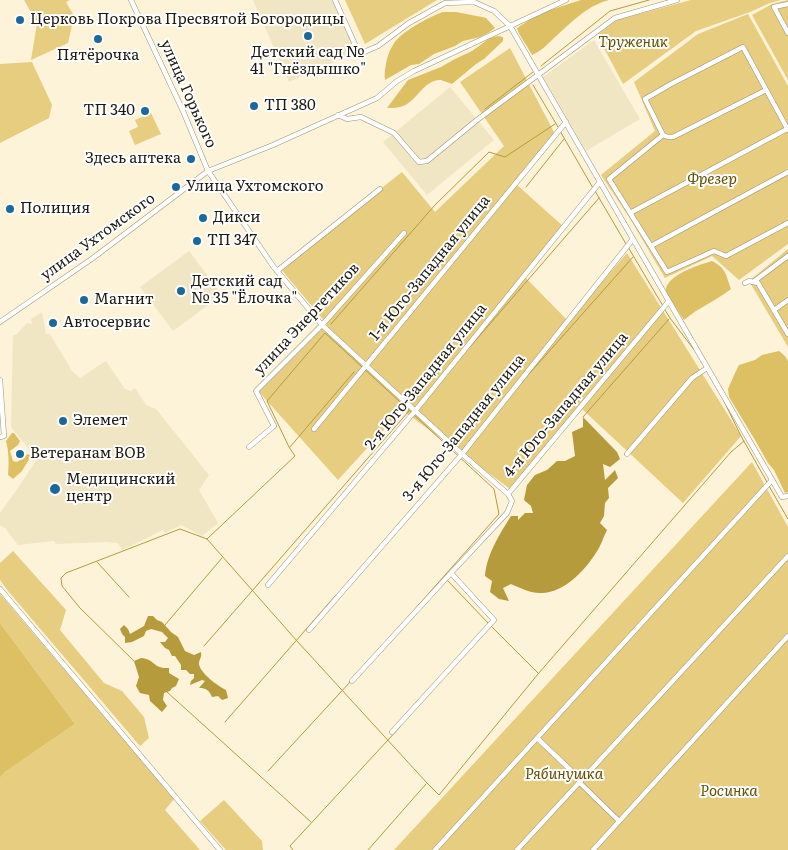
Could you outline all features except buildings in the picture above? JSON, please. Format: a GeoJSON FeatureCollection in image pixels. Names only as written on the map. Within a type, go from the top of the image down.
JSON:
{"type":"FeatureCollection","features":[{"type":"Feature","properties":{"kind":"street","name":"улица Горького"},"geometry":{"type":"LineString","coordinates":[[131,0],[208,171],[277,271],[322,325],[508,494]]}},
{"type":"Feature","properties":{"kind":"street"},"geometry":{"type":"LineString","coordinates":[[335,0],[358,50],[364,52],[378,46],[409,23],[445,3],[474,2],[494,11],[510,26],[782,497],[788,496]]}},
{"type":"Feature","properties":{"kind":"street","name":"улица Ухтомского"},"geometry":{"type":"LineString","coordinates":[[0,322],[93,258],[208,171],[273,145],[377,98],[397,81],[423,66],[566,0]]}},
{"type":"Feature","properties":{"kind":"street"},"geometry":{"type":"LineString","coordinates":[[338,115],[347,120],[361,116],[394,133],[419,162],[427,161],[477,120],[615,18],[677,0]]}},
{"type":"Feature","properties":{"kind":"street"},"geometry":{"type":"LineString","coordinates":[[788,4],[774,7],[788,33]]}},
{"type":"Feature","properties":{"kind":"street"},"geometry":{"type":"LineString","coordinates":[[630,213],[788,130],[743,47],[645,99],[663,135],[673,137],[766,90]]}},
{"type":"Feature","properties":{"kind":"street","name":"1-я Юго-Западная улица"},"geometry":{"type":"LineString","coordinates":[[314,429],[566,122]]}},
{"type":"Feature","properties":{"kind":"street"},"geometry":{"type":"LineString","coordinates":[[663,135],[609,179],[667,272],[714,251],[726,256],[788,223]]}},
{"type":"Feature","properties":{"kind":"street"},"geometry":{"type":"LineString","coordinates":[[651,246],[788,172]]}},
{"type":"Feature","properties":{"kind":"street","name":"2-я Юго-Западная улица"},"geometry":{"type":"LineString","coordinates":[[268,585],[415,411],[600,182]]}},
{"type":"Feature","properties":{"kind":"street"},"geometry":{"type":"LineString","coordinates":[[277,271],[380,189]]}},
{"type":"Feature","properties":{"kind":"street"},"geometry":{"type":"LineString","coordinates":[[627,228],[637,224]]}},
{"type":"Feature","properties":{"kind":"street","name":"улица Энергетиков"},"geometry":{"type":"LineString","coordinates":[[249,447],[274,426],[256,391],[322,325],[404,233]]}},
{"type":"Feature","properties":{"kind":"street","name":"3-я Юго-Западная улица"},"geometry":{"type":"LineString","coordinates":[[309,630],[462,454],[633,239]]}},
{"type":"Feature","properties":{"kind":"street"},"geometry":{"type":"LineString","coordinates":[[753,282],[788,256]]}},
{"type":"Feature","properties":{"kind":"street"},"geometry":{"type":"LineString","coordinates":[[745,283],[749,280],[758,283],[788,334]]}},
{"type":"Feature","properties":{"kind":"street"},"geometry":{"type":"LineString","coordinates":[[774,310],[788,300]]}},
{"type":"Feature","properties":{"kind":"street","name":"4-я Юго-Западная улица"},"geometry":{"type":"LineString","coordinates":[[352,681],[507,513],[512,501],[508,494],[669,301]]}},
{"type":"Feature","properties":{"kind":"street"},"geometry":{"type":"LineString","coordinates":[[627,454],[692,378],[707,368]]}},
{"type":"Feature","properties":{"kind":"street"},"geometry":{"type":"LineString","coordinates":[[0,380],[2,436]]}},
{"type":"Feature","properties":{"kind":"street"},"geometry":{"type":"LineString","coordinates":[[434,850],[772,480]]}},
{"type":"Feature","properties":{"kind":"street"},"geometry":{"type":"LineString","coordinates":[[517,850],[788,556]]}},
{"type":"Feature","properties":{"kind":"street"},"geometry":{"type":"LineString","coordinates":[[392,732],[494,620],[451,573]]}},
{"type":"Feature","properties":{"kind":"street"},"geometry":{"type":"LineString","coordinates":[[0,589],[220,850]]}},
{"type":"Feature","properties":{"kind":"street"},"geometry":{"type":"LineString","coordinates":[[593,850],[788,636]]}},
{"type":"Feature","properties":{"kind":"street"},"geometry":{"type":"LineString","coordinates":[[537,738],[619,822]]}},
{"type":"Feature","properties":{"kind":"shaded area","name":"Детский сад № 41 \"Гнёздышко\""},"geometry":{"type":"Polygon","coordinates":[[[253,0],[332,0],[356,52],[289,82],[253,0]]]}},
{"type":"Feature","properties":{"kind":"shaded area"},"geometry":{"type":"Polygon","coordinates":[[[581,0],[609,0],[586,11],[544,48],[532,55],[517,28],[547,11],[581,0]]]}},
{"type":"Feature","properties":{"kind":"shaded area"},"geometry":{"type":"Polygon","coordinates":[[[443,12],[456,12],[486,18],[495,28],[480,37],[463,41],[434,54],[419,64],[411,65],[385,80],[388,56],[397,40],[415,26],[443,12]]]}},
{"type":"Feature","properties":{"kind":"shaded area"},"geometry":{"type":"Polygon","coordinates":[[[503,37],[503,41],[484,59],[452,84],[441,80],[435,81],[425,86],[412,100],[403,106],[387,108],[408,80],[441,67],[472,51],[490,38],[503,37]]]}},
{"type":"Feature","properties":{"kind":"shaded area"},"geometry":{"type":"Polygon","coordinates":[[[594,40],[640,119],[586,151],[543,77],[594,40]]]}},
{"type":"Feature","properties":{"kind":"shaded area"},"geometry":{"type":"Polygon","coordinates":[[[450,87],[494,140],[427,195],[383,142],[450,87]]]}},
{"type":"Feature","properties":{"kind":"shaded area","name":"Детский сад № 35 \"Ёлочка\""},"geometry":{"type":"Polygon","coordinates":[[[189,251],[222,295],[173,331],[140,287],[189,251]]]}},
{"type":"Feature","properties":{"kind":"shaded area"},"geometry":{"type":"Polygon","coordinates":[[[712,261],[723,269],[731,289],[684,320],[665,292],[667,286],[676,276],[712,261]]]}},
{"type":"Feature","properties":{"kind":"shaded area"},"geometry":{"type":"Polygon","coordinates":[[[42,312],[46,334],[50,334],[72,371],[80,378],[106,361],[125,389],[131,391],[135,388],[146,405],[156,409],[209,475],[199,490],[218,523],[202,536],[181,525],[165,533],[163,530],[122,550],[118,543],[106,542],[56,544],[54,541],[18,545],[5,528],[0,525],[0,513],[37,459],[11,427],[13,335],[16,335],[27,323],[32,324],[31,319],[42,312]]]}},
{"type":"Feature","properties":{"kind":"shaded area"},"geometry":{"type":"Polygon","coordinates":[[[779,351],[788,361],[788,492],[785,493],[774,470],[729,397],[728,389],[739,365],[755,360],[762,355],[779,351]]]}},
{"type":"Feature","properties":{"kind":"shaded area"},"geometry":{"type":"Polygon","coordinates":[[[583,417],[617,452],[620,459],[610,467],[603,464],[605,480],[615,470],[618,478],[608,488],[609,498],[605,503],[604,516],[600,523],[607,530],[600,546],[582,571],[558,589],[536,593],[511,584],[503,588],[509,601],[499,599],[490,592],[492,581],[485,576],[494,545],[511,516],[518,516],[518,520],[525,513],[533,513],[531,506],[524,500],[527,485],[535,475],[547,470],[557,461],[565,461],[575,456],[572,432],[583,427],[583,417]]]}},
{"type":"Feature","properties":{"kind":"shaded area"},"geometry":{"type":"Polygon","coordinates":[[[12,433],[20,441],[10,451],[13,461],[17,462],[28,454],[31,456],[22,471],[13,479],[8,475],[8,449],[6,441],[12,433]]]}},
{"type":"Feature","properties":{"kind":"shaded area"},"geometry":{"type":"Polygon","coordinates":[[[148,616],[153,616],[162,622],[178,637],[185,651],[194,655],[201,652],[200,668],[210,679],[226,690],[228,698],[222,700],[218,696],[212,697],[207,690],[199,688],[205,681],[202,680],[190,685],[194,674],[181,670],[181,665],[175,656],[172,656],[169,650],[160,642],[165,642],[168,638],[162,632],[151,629],[146,631],[144,636],[125,643],[125,637],[120,629],[124,625],[130,634],[144,626],[148,616]]]}},
{"type":"Feature","properties":{"kind":"shaded area"},"geometry":{"type":"Polygon","coordinates":[[[0,623],[75,724],[5,772],[0,778],[0,623]]]}},
{"type":"Feature","properties":{"kind":"shaded area"},"geometry":{"type":"Polygon","coordinates":[[[141,658],[149,660],[157,666],[169,668],[169,673],[179,679],[176,686],[164,693],[163,700],[167,706],[162,712],[150,701],[149,695],[140,693],[136,686],[139,677],[134,661],[141,658]]]}},
{"type":"Feature","properties":{"kind":"green space"},"geometry":{"type":"Polygon","coordinates":[[[24,0],[70,0],[66,2],[74,16],[68,43],[31,60],[37,23],[24,0]]]}},
{"type":"Feature","properties":{"kind":"green space"},"geometry":{"type":"Polygon","coordinates":[[[345,0],[437,0],[365,44],[345,0]]]}},
{"type":"Feature","properties":{"kind":"green space","name":"Труженик"},"geometry":{"type":"Polygon","coordinates":[[[691,0],[781,0],[696,31],[623,84],[597,35],[617,20],[691,0]]]}},
{"type":"Feature","properties":{"kind":"green space"},"geometry":{"type":"Polygon","coordinates":[[[788,0],[788,80],[752,15],[772,4],[788,0]]]}},
{"type":"Feature","properties":{"kind":"green space","name":"Фрезер"},"geometry":{"type":"Polygon","coordinates":[[[748,14],[788,86],[788,244],[739,280],[712,256],[665,278],[629,217],[601,175],[655,131],[634,82],[698,34],[748,14]]]}},
{"type":"Feature","properties":{"kind":"green space"},"geometry":{"type":"Polygon","coordinates":[[[510,48],[556,136],[517,185],[564,227],[524,276],[568,321],[627,253],[741,436],[683,503],[582,409],[513,491],[402,410],[338,480],[259,392],[327,324],[280,268],[402,172],[435,212],[504,146],[460,82],[510,48]]]}},
{"type":"Feature","properties":{"kind":"green space"},"geometry":{"type":"Polygon","coordinates":[[[32,62],[52,105],[49,118],[0,143],[0,64],[32,62]]]}},
{"type":"Feature","properties":{"kind":"green space"},"geometry":{"type":"Polygon","coordinates":[[[151,113],[161,134],[135,145],[129,131],[138,127],[135,120],[151,113]]]}},
{"type":"Feature","properties":{"kind":"green space"},"geometry":{"type":"Polygon","coordinates":[[[788,249],[788,347],[749,281],[788,249]]]}},
{"type":"Feature","properties":{"kind":"green space","name":"Рябинушка"},"geometry":{"type":"Polygon","coordinates":[[[752,462],[788,527],[788,850],[394,850],[752,462]]]}},
{"type":"Feature","properties":{"kind":"green space"},"geometry":{"type":"Polygon","coordinates":[[[13,551],[66,610],[60,630],[104,683],[122,691],[144,717],[149,738],[140,746],[0,580],[0,563],[13,551]]]}},
{"type":"Feature","properties":{"kind":"green space"},"geometry":{"type":"Polygon","coordinates":[[[0,594],[174,799],[165,810],[200,850],[0,850],[0,778],[5,772],[75,724],[0,623],[0,594]]]}},
{"type":"Feature","properties":{"kind":"green space"},"geometry":{"type":"Polygon","coordinates":[[[224,800],[262,841],[263,850],[226,850],[200,821],[224,800]]]}},
{"type":"Feature","properties":{"kind":"waterway"},"geometry":{"type":"LineString","coordinates":[[541,66],[610,11],[649,0]]}},
{"type":"Feature","properties":{"kind":"waterway"},"geometry":{"type":"LineString","coordinates":[[485,109],[533,72]]}},
{"type":"Feature","properties":{"kind":"waterway"},"geometry":{"type":"LineString","coordinates":[[533,85],[558,127]]}},
{"type":"Feature","properties":{"kind":"waterway"},"geometry":{"type":"LineString","coordinates":[[331,324],[435,205],[489,152],[505,157],[555,124]]}},
{"type":"Feature","properties":{"kind":"waterway"},"geometry":{"type":"LineString","coordinates":[[560,131],[593,188]]}},
{"type":"Feature","properties":{"kind":"waterway"},"geometry":{"type":"LineString","coordinates":[[526,187],[564,139]]}},
{"type":"Feature","properties":{"kind":"waterway"},"geometry":{"type":"LineString","coordinates":[[595,191],[626,244]]}},
{"type":"Feature","properties":{"kind":"waterway"},"geometry":{"type":"LineString","coordinates":[[469,348],[599,198]]}},
{"type":"Feature","properties":{"kind":"waterway"},"geometry":{"type":"LineString","coordinates":[[628,247],[663,306]]}},
{"type":"Feature","properties":{"kind":"waterway"},"geometry":{"type":"LineString","coordinates":[[521,383],[633,257]]}},
{"type":"Feature","properties":{"kind":"waterway"},"geometry":{"type":"LineString","coordinates":[[665,310],[698,355]]}},
{"type":"Feature","properties":{"kind":"waterway"},"geometry":{"type":"LineString","coordinates":[[405,321],[412,313]]}},
{"type":"Feature","properties":{"kind":"waterway"},"geometry":{"type":"LineString","coordinates":[[583,417],[669,319]]}},
{"type":"Feature","properties":{"kind":"waterway"},"geometry":{"type":"LineString","coordinates":[[207,539],[295,456],[267,401],[325,333],[411,412]]}},
{"type":"Feature","properties":{"kind":"waterway"},"geometry":{"type":"LineString","coordinates":[[290,447],[354,372]]}},
{"type":"Feature","properties":{"kind":"waterway"},"geometry":{"type":"LineString","coordinates":[[721,395],[767,482]]}},
{"type":"Feature","properties":{"kind":"waterway"},"geometry":{"type":"LineString","coordinates":[[204,646],[409,411]]}},
{"type":"Feature","properties":{"kind":"waterway"},"geometry":{"type":"LineString","coordinates":[[407,618],[499,514],[494,489],[414,415]]}},
{"type":"Feature","properties":{"kind":"waterway"},"geometry":{"type":"LineString","coordinates":[[134,661],[80,608],[62,586],[61,578],[66,573],[180,529],[207,539],[297,641],[439,795],[538,674],[731,452],[744,441]]}},
{"type":"Feature","properties":{"kind":"waterway"},"geometry":{"type":"LineString","coordinates":[[769,486],[788,519]]}},
{"type":"Feature","properties":{"kind":"waterway"},"geometry":{"type":"LineString","coordinates":[[165,625],[222,558]]}},
{"type":"Feature","properties":{"kind":"waterway"},"geometry":{"type":"LineString","coordinates":[[97,562],[129,597]]}},
{"type":"Feature","properties":{"kind":"waterway"},"geometry":{"type":"LineString","coordinates":[[447,580],[489,624]]}},
{"type":"Feature","properties":{"kind":"waterway"},"geometry":{"type":"LineString","coordinates":[[225,722],[336,595]]}},
{"type":"Feature","properties":{"kind":"waterway"},"geometry":{"type":"LineString","coordinates":[[491,626],[538,673]]}},
{"type":"Feature","properties":{"kind":"waterway"},"geometry":{"type":"LineString","coordinates":[[268,771],[351,681]]}},
{"type":"Feature","properties":{"kind":"waterway"},"geometry":{"type":"LineString","coordinates":[[167,692],[311,822]]}},
{"type":"Feature","properties":{"kind":"waterway"},"geometry":{"type":"LineString","coordinates":[[293,850],[290,846],[400,727]]}},
{"type":"Feature","properties":{"kind":"waterway"},"geometry":{"type":"LineString","coordinates":[[368,850],[426,784]]}},
{"type":"Feature","properties":{"kind":"place","name":"Церковь Покрова Пресвятой Богородицы"},"geometry":{"type":"Point","coordinates":[20,20]}},
{"type":"Feature","properties":{"kind":"place","name":"Детский сад № 41 \"Гнёздышко\""},"geometry":{"type":"Point","coordinates":[308,36]}},
{"type":"Feature","properties":{"kind":"place","name":"Пятёрочка"},"geometry":{"type":"Point","coordinates":[98,39]}},
{"type":"Feature","properties":{"kind":"place","name":"ТП 380"},"geometry":{"type":"Point","coordinates":[254,106]}},
{"type":"Feature","properties":{"kind":"place","name":"ТП 340"},"geometry":{"type":"Point","coordinates":[145,111]}},
{"type":"Feature","properties":{"kind":"place","name":"Здесь аптека"},"geometry":{"type":"Point","coordinates":[191,159]}},
{"type":"Feature","properties":{"kind":"place","name":"Улица Ухтомского"},"geometry":{"type":"Point","coordinates":[176,187]}},
{"type":"Feature","properties":{"kind":"place","name":"Полиция"},"geometry":{"type":"Point","coordinates":[10,209]}},
{"type":"Feature","properties":{"kind":"place","name":"Дикси"},"geometry":{"type":"Point","coordinates":[203,218]}},
{"type":"Feature","properties":{"kind":"place","name":"ТП 347"},"geometry":{"type":"Point","coordinates":[197,241]}},
{"type":"Feature","properties":{"kind":"place","name":"Детский сад № 35 \"Ёлочка\""},"geometry":{"type":"Point","coordinates":[181,291]}},
{"type":"Feature","properties":{"kind":"place","name":"Магнит"},"geometry":{"type":"Point","coordinates":[84,300]}},
{"type":"Feature","properties":{"kind":"place","name":"Автосервис"},"geometry":{"type":"Point","coordinates":[53,323]}},
{"type":"Feature","properties":{"kind":"place","name":"Элемет"},"geometry":{"type":"Point","coordinates":[63,421]}},
{"type":"Feature","properties":{"kind":"place","name":"Ветеранам ВОВ"},"geometry":{"type":"Point","coordinates":[20,454]}},
{"type":"Feature","properties":{"kind":"place","name":"Медицинский центр"},"geometry":{"type":"Point","coordinates":[55,489]}},
{"type":"Feature","properties":{"kind":"park label","name":"Росинка"},"geometry":{"type":"Point","coordinates":[729,792]}}]}
